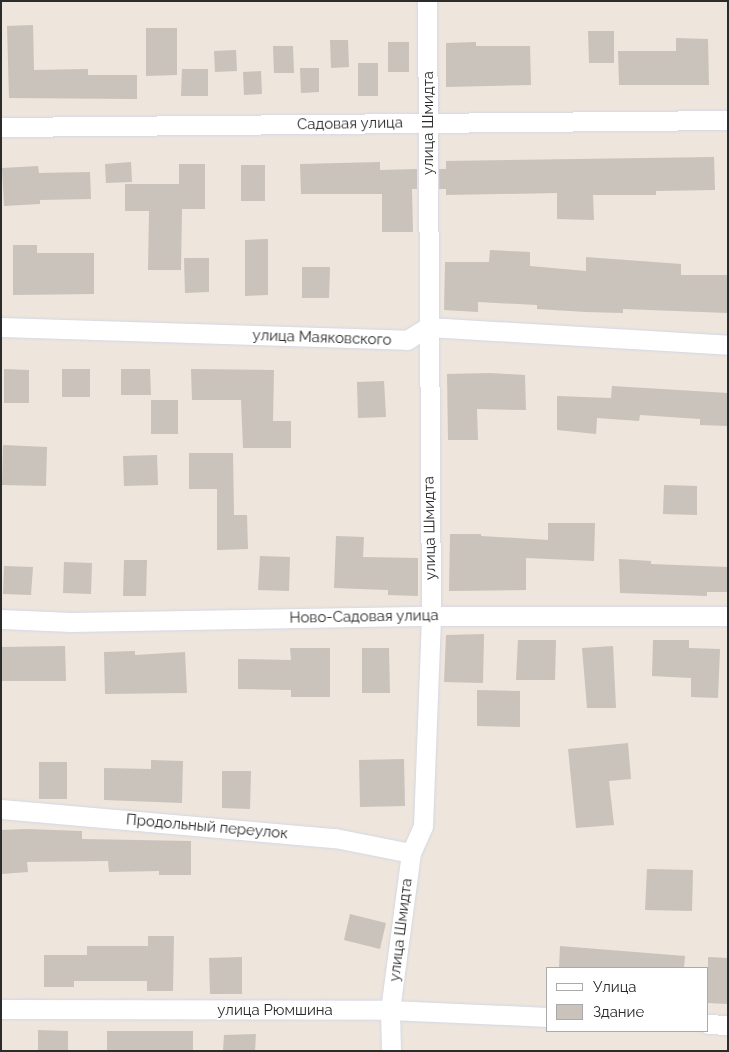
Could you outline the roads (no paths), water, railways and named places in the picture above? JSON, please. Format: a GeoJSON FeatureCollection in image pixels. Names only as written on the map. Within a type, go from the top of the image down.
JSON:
{"type":"FeatureCollection","features":[{"type":"Feature","properties":{"kind":"street","name":"улица Шмидта"},"geometry":{"type":"LineString","coordinates":[[391,1051],[390,1010],[411,853],[423,826],[430,616],[428,327],[430,123],[427,1]]}},
{"type":"Feature","properties":{"kind":"street","name":"Садовая улица"},"geometry":{"type":"LineString","coordinates":[[1,127],[728,120]]}},
{"type":"Feature","properties":{"kind":"street","name":"улица Маяковского"},"geometry":{"type":"LineString","coordinates":[[1,327],[407,340],[428,327]]}},
{"type":"Feature","properties":{"kind":"street"},"geometry":{"type":"LineString","coordinates":[[428,327],[728,345]]}},
{"type":"Feature","properties":{"kind":"street","name":"Ново-Садовая улица"},"geometry":{"type":"LineString","coordinates":[[1,619],[70,622],[430,616],[728,616]]}},
{"type":"Feature","properties":{"kind":"street","name":"Продольный переулок"},"geometry":{"type":"LineString","coordinates":[[1,809],[335,838],[411,853]]}},
{"type":"Feature","properties":{"kind":"street","name":"улица Рюмшина"},"geometry":{"type":"LineString","coordinates":[[1,1009],[390,1010],[546,1017]]}},
{"type":"Feature","properties":{"kind":"street"},"geometry":{"type":"LineString","coordinates":[[709,1024],[728,1025]]}}]}
